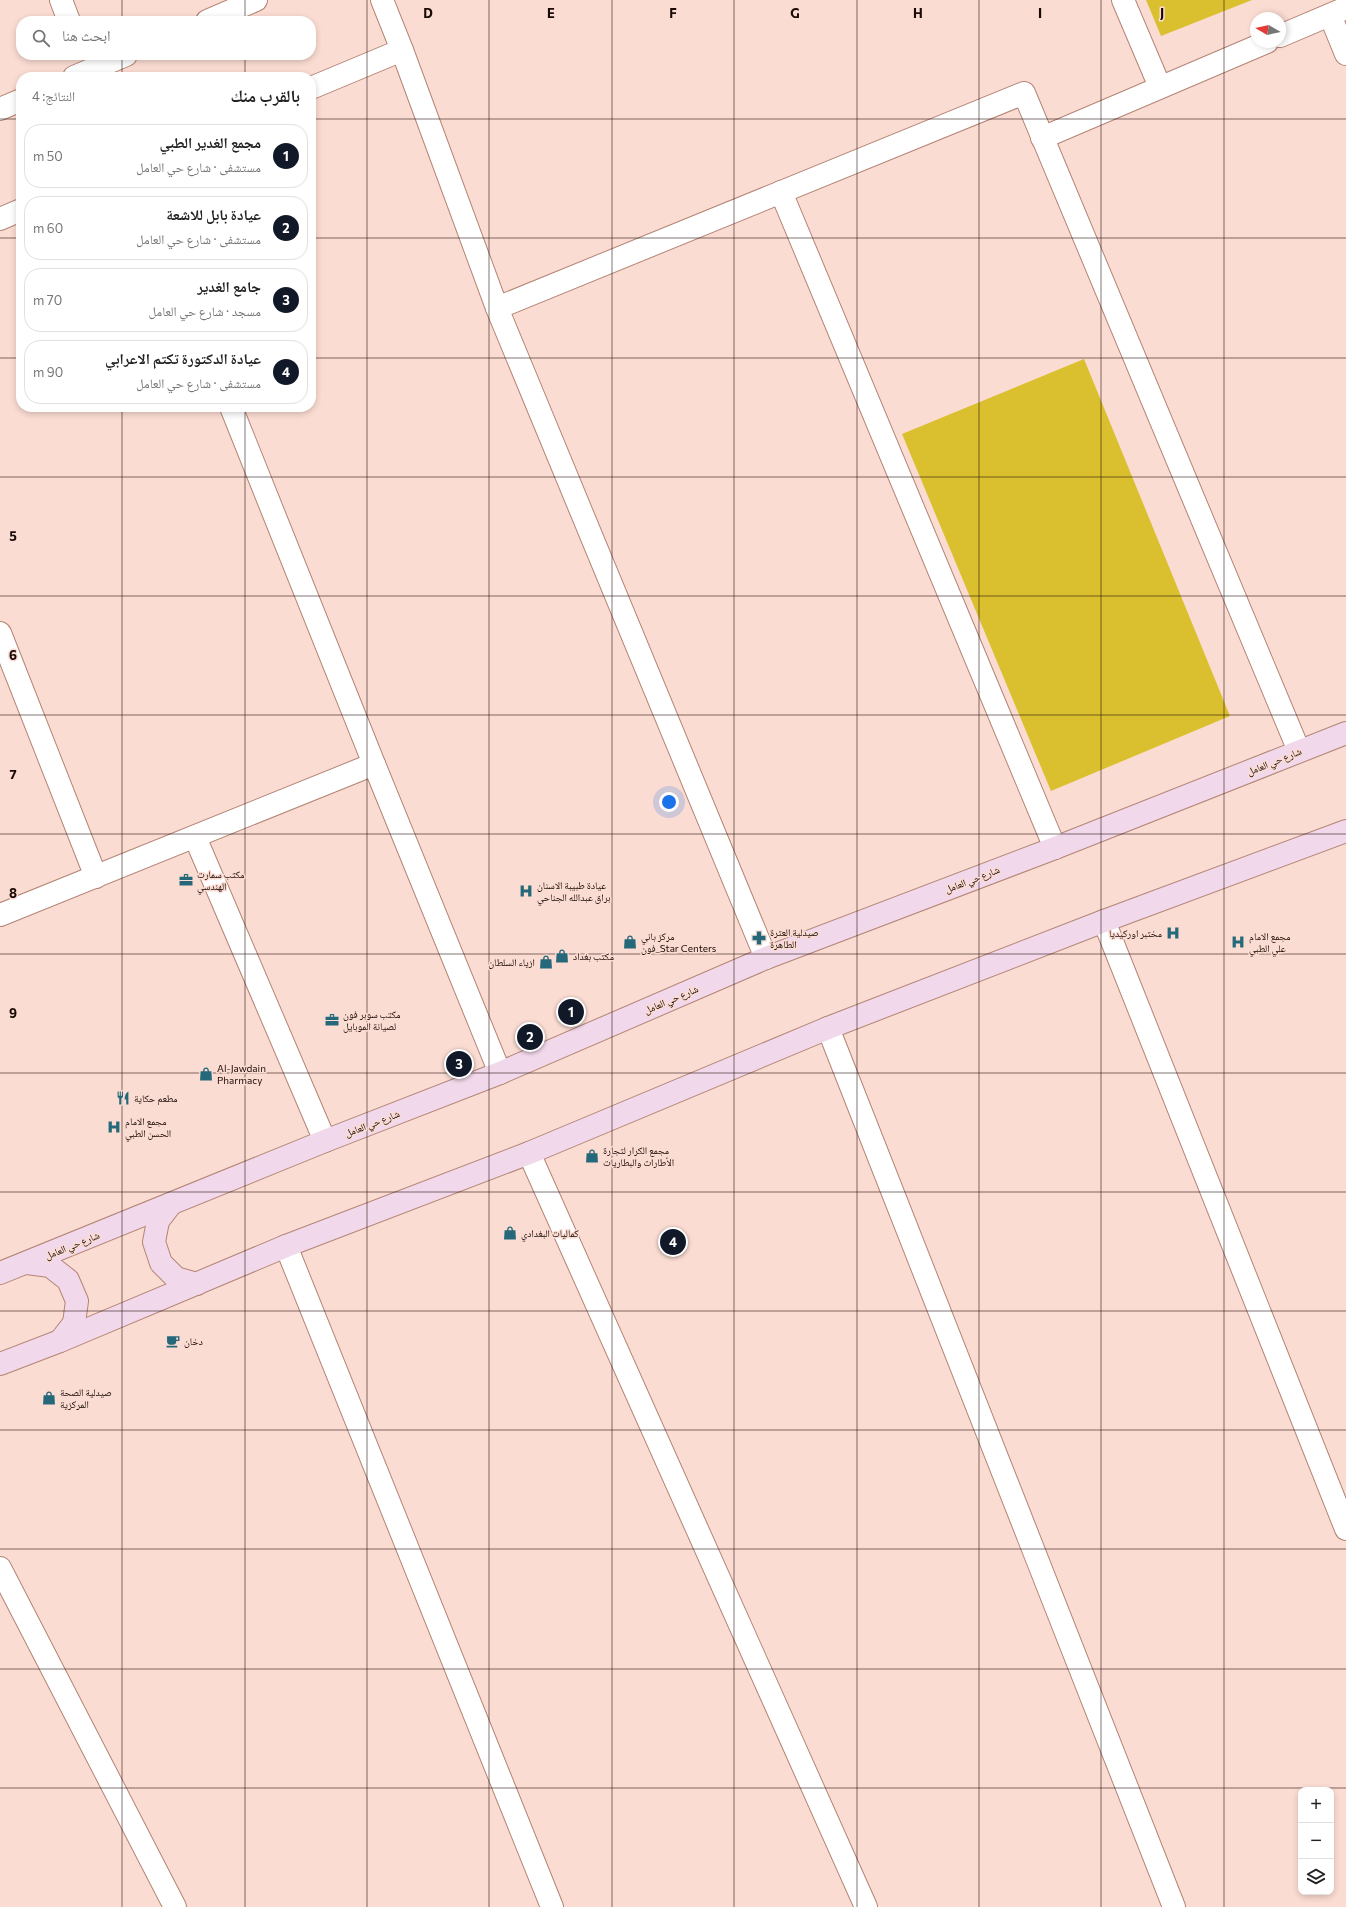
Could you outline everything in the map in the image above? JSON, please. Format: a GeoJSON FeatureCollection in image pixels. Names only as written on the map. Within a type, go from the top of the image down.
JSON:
{"type":"FeatureCollection","features":[{"type":"Feature","properties":{"kind":"main road","name":"شارع حي العامل"},"geometry":{"type":"LineString","coordinates":[[0,1273],[325,1141],[500,1073],[766,958],[1055,848],[1346,733]]}},
{"type":"Feature","properties":{"kind":"main road"},"geometry":{"type":"LineString","coordinates":[[0,1364],[60,1341],[286,1246],[529,1153],[828,1028],[1104,921],[1346,831]]}},
{"type":"Feature","properties":{"kind":"main road"},"geometry":{"type":"LineString","coordinates":[[171,1204],[158,1221],[154,1242],[161,1263],[176,1278],[197,1284]]}},
{"type":"Feature","properties":{"kind":"main road"},"geometry":{"type":"LineString","coordinates":[[27,1263],[50,1266],[68,1280],[77,1301],[74,1323],[60,1341]]}},
{"type":"Feature","properties":{"kind":"street"},"geometry":{"type":"LineString","coordinates":[[61,0],[67,16]]}},
{"type":"Feature","properties":{"kind":"street"},"geometry":{"type":"LineString","coordinates":[[219,16],[256,0]]}},
{"type":"Feature","properties":{"kind":"street"},"geometry":{"type":"LineString","coordinates":[[382,0],[402,50],[497,308],[766,958]]}},
{"type":"Feature","properties":{"kind":"street"},"geometry":{"type":"LineString","coordinates":[[1123,0],[1160,87]]}},
{"type":"Feature","properties":{"kind":"street"},"geometry":{"type":"LineString","coordinates":[[1286,34],[1338,12],[1346,54]]}},
{"type":"Feature","properties":{"kind":"street"},"geometry":{"type":"LineString","coordinates":[[1042,138],[1252,48]]}},
{"type":"Feature","properties":{"kind":"street"},"geometry":{"type":"LineString","coordinates":[[316,86],[402,50]]}},
{"type":"Feature","properties":{"kind":"street"},"geometry":{"type":"LineString","coordinates":[[83,67],[108,60]]}},
{"type":"Feature","properties":{"kind":"street"},"geometry":{"type":"LineString","coordinates":[[497,308],[1024,93],[1299,751]]}},
{"type":"Feature","properties":{"kind":"street"},"geometry":{"type":"LineString","coordinates":[[0,109],[16,102]]}},
{"type":"Feature","properties":{"kind":"street"},"geometry":{"type":"LineString","coordinates":[[781,192],[1055,848]]}},
{"type":"Feature","properties":{"kind":"street"},"geometry":{"type":"LineString","coordinates":[[0,219],[16,212]]}},
{"type":"Feature","properties":{"kind":"street"},"geometry":{"type":"LineString","coordinates":[[233,412],[500,1073]]}},
{"type":"Feature","properties":{"kind":"street"},"geometry":{"type":"LineString","coordinates":[[0,633],[96,877]]}},
{"type":"Feature","properties":{"kind":"street"},"geometry":{"type":"LineString","coordinates":[[0,915],[374,764]]}},
{"type":"Feature","properties":{"kind":"street"},"geometry":{"type":"LineString","coordinates":[[195,836],[325,1141]]}},
{"type":"Feature","properties":{"kind":"street"},"geometry":{"type":"LineString","coordinates":[[1104,921],[1346,1529]]}},
{"type":"Feature","properties":{"kind":"street"},"geometry":{"type":"LineString","coordinates":[[828,1028],[1174,1907]]}},
{"type":"Feature","properties":{"kind":"street"},"geometry":{"type":"LineString","coordinates":[[529,1153],[866,1907]]}},
{"type":"Feature","properties":{"kind":"street"},"geometry":{"type":"LineString","coordinates":[[286,1246],[552,1907]]}},
{"type":"Feature","properties":{"kind":"street"},"geometry":{"type":"LineString","coordinates":[[0,1568],[175,1907]]}},
{"type":"Feature","properties":{"kind":"shaded area"},"geometry":{"type":"Polygon","coordinates":[[[1146,0],[1252,0],[1161,36],[1146,0]]]}},
{"type":"Feature","properties":{"kind":"shaded area"},"geometry":{"type":"Polygon","coordinates":[[[1084,359],[1230,716],[1051,791],[902,434],[1084,359]]]}},
{"type":"Feature","properties":{"kind":"place","name":"مكتب سمارت الهندسي"},"geometry":{"type":"Point","coordinates":[186,880]}},
{"type":"Feature","properties":{"kind":"place","name":"عيادة طبيبة الاسنان براق عبدالله الجناحي"},"geometry":{"type":"Point","coordinates":[526,891]}},
{"type":"Feature","properties":{"kind":"place","name":"مختبر اوركيديا"},"geometry":{"type":"Point","coordinates":[1173,933]}},
{"type":"Feature","properties":{"kind":"place","name":"صيدلية العترة الطاهرة"},"geometry":{"type":"Point","coordinates":[759,938]}},
{"type":"Feature","properties":{"kind":"place","name":"مركز باني فون_Star Centers"},"geometry":{"type":"Point","coordinates":[630,942]}},
{"type":"Feature","properties":{"kind":"place","name":"مجمع الامام علي الطبي"},"geometry":{"type":"Point","coordinates":[1238,942]}},
{"type":"Feature","properties":{"kind":"place","name":"مكتب بغداد"},"geometry":{"type":"Point","coordinates":[562,956]}},
{"type":"Feature","properties":{"kind":"place","name":"ازياء السلطان"},"geometry":{"type":"Point","coordinates":[546,962]}},
{"type":"Feature","properties":{"kind":"place","name":"مجمع الغدير الطبي"},"geometry":{"type":"Point","coordinates":[571,1012]}},
{"type":"Feature","properties":{"kind":"place","name":"مكتب سوبر فون لصيانة الموبايل"},"geometry":{"type":"Point","coordinates":[332,1020]}},
{"type":"Feature","properties":{"kind":"place","name":"عيادة بابل للاشعة"},"geometry":{"type":"Point","coordinates":[530,1037]}},
{"type":"Feature","properties":{"kind":"place","name":"جامع الغدير"},"geometry":{"type":"Point","coordinates":[459,1064]}},
{"type":"Feature","properties":{"kind":"place","name":"Al-Jawdain Pharmacy"},"geometry":{"type":"Point","coordinates":[206,1074]}},
{"type":"Feature","properties":{"kind":"place","name":"مطعم حكاية"},"geometry":{"type":"Point","coordinates":[123,1098]}},
{"type":"Feature","properties":{"kind":"place","name":"مجمع الامام الحسن الطبي"},"geometry":{"type":"Point","coordinates":[114,1127]}},
{"type":"Feature","properties":{"kind":"place","name":"مجمع الكرار لتجارة الأطارات والبطاريات"},"geometry":{"type":"Point","coordinates":[592,1156]}},
{"type":"Feature","properties":{"kind":"place","name":"كماليات البغدادي"},"geometry":{"type":"Point","coordinates":[510,1233]}},
{"type":"Feature","properties":{"kind":"place","name":"عيادة الدكتورة تكتم الاعرابي"},"geometry":{"type":"Point","coordinates":[673,1242]}},
{"type":"Feature","properties":{"kind":"place","name":"دخان"},"geometry":{"type":"Point","coordinates":[173,1341]}},
{"type":"Feature","properties":{"kind":"place","name":"صيدلية الصحة المركزية"},"geometry":{"type":"Point","coordinates":[49,1398]}}]}
